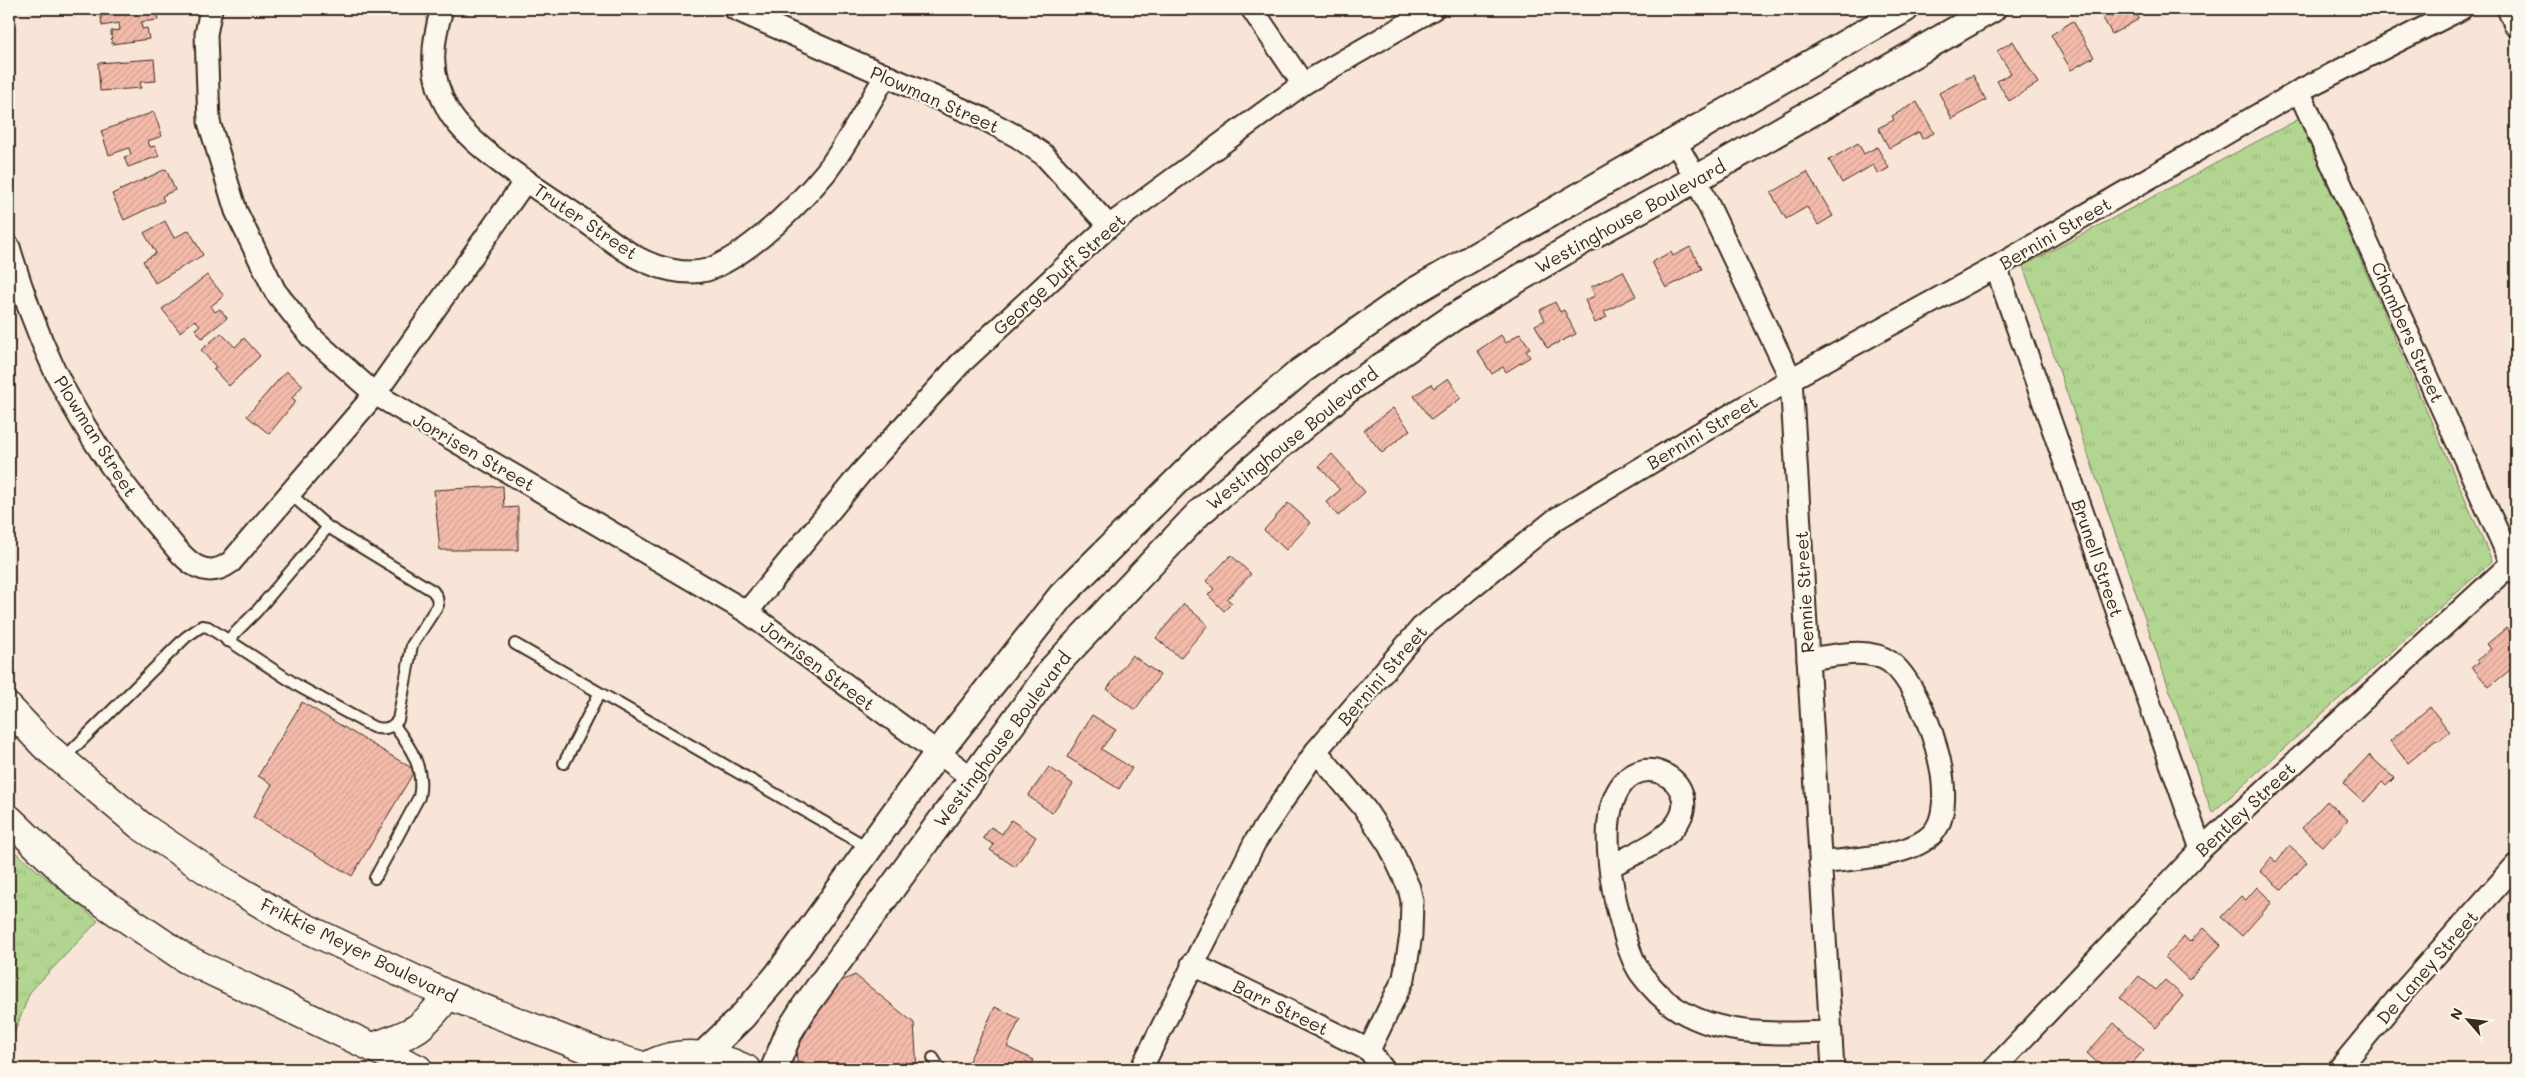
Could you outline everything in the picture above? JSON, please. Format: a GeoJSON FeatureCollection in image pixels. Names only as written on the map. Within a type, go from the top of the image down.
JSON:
{"type":"FeatureCollection","features":[{"type":"Feature","properties":{"kind":"main road","name":"Frikkie Meyer Boulevard"},"geometry":{"type":"LineString","coordinates":[[9,708],[44,745],[141,826],[220,879],[289,920],[448,995],[596,1052],[644,1068]]}},
{"type":"Feature","properties":{"kind":"main road"},"geometry":{"type":"LineString","coordinates":[[9,819],[80,887],[186,959],[268,1000],[418,1069]]}},
{"type":"Feature","properties":{"kind":"main road"},"geometry":{"type":"LineString","coordinates":[[373,1047],[411,1034],[422,1027],[448,995]]}},
{"type":"Feature","properties":{"kind":"main road"},"geometry":{"type":"LineString","coordinates":[[644,1068],[673,1056],[703,1054],[727,1060],[746,1069]]}},
{"type":"Feature","properties":{"kind":"street","name":"Jorrisen Street"},"geometry":{"type":"LineString","coordinates":[[211,9],[206,34],[209,122],[236,211],[275,291],[311,337],[375,394],[747,612],[937,754],[971,777]]}},
{"type":"Feature","properties":{"kind":"street","name":"Truter Street"},"geometry":{"type":"LineString","coordinates":[[442,9],[432,52],[433,71],[439,92],[449,112],[461,128],[479,145],[526,180],[638,258],[663,268],[685,272],[706,270],[727,261],[787,215],[826,172],[885,76]]}},
{"type":"Feature","properties":{"kind":"street","name":"Plowman Street"},"geometry":{"type":"LineString","coordinates":[[735,9],[984,119],[1018,137],[1044,155],[1109,226]]}},
{"type":"Feature","properties":{"kind":"street"},"geometry":{"type":"LineString","coordinates":[[1252,9],[1303,84]]}},
{"type":"Feature","properties":{"kind":"street","name":"George Duff Street"},"geometry":{"type":"LineString","coordinates":[[747,612],[860,474],[960,364],[1109,226],[1303,84],[1433,9]]}},
{"type":"Feature","properties":{"kind":"street"},"geometry":{"type":"LineString","coordinates":[[703,1054],[742,1017],[777,976],[937,754],[1061,596],[1210,448],[1301,371],[1413,292],[1905,9]]}},
{"type":"Feature","properties":{"kind":"street","name":"Westinghouse Boulevard"},"geometry":{"type":"LineString","coordinates":[[774,1069],[790,1030],[804,1008],[1052,668],[1199,513],[1340,396],[1454,317],[1589,237],[1992,9]]}},
{"type":"Feature","properties":{"kind":"street","name":"Bernini Street"},"geometry":{"type":"LineString","coordinates":[[1141,1069],[1192,964],[1255,842],[1316,751],[1421,628],[1556,519],[1792,379],[1996,267],[2299,91],[2461,9]]}},
{"type":"Feature","properties":{"kind":"street"},"geometry":{"type":"LineString","coordinates":[[2508,9],[2516,26]]}},
{"type":"Feature","properties":{"kind":"street","name":"Chambers Street"},"geometry":{"type":"LineString","coordinates":[[2299,91],[2514,568]]}},
{"type":"Feature","properties":{"kind":"street","name":"Rennie Street"},"geometry":{"type":"LineString","coordinates":[[1675,141],[1696,178],[1792,379],[1833,1069]]}},
{"type":"Feature","properties":{"kind":"street"},"geometry":{"type":"LineString","coordinates":[[289,493],[375,394],[526,180]]}},
{"type":"Feature","properties":{"kind":"street","name":"Plowman Street"},"geometry":{"type":"LineString","coordinates":[[9,247],[20,285],[54,369],[91,436],[148,516],[186,558],[196,566],[209,570],[222,568],[231,562],[289,493]]}},
{"type":"Feature","properties":{"kind":"street","name":"Brunell Street"},"geometry":{"type":"LineString","coordinates":[[1996,267],[2201,848]]}},
{"type":"Feature","properties":{"kind":"street","name":"Bentley Street"},"geometry":{"type":"LineString","coordinates":[[1994,1069],[2201,848],[2514,568]]}},
{"type":"Feature","properties":{"kind":"street"},"geometry":{"type":"LineString","coordinates":[[1808,658],[1865,653],[1880,657],[1890,663],[1905,678],[1921,705],[1933,732],[1941,770],[1942,806],[1933,835],[1922,843],[1876,855],[1820,863]]}},
{"type":"Feature","properties":{"kind":"street"},"geometry":{"type":"LineString","coordinates":[[1316,751],[1365,809],[1390,846],[1409,888],[1412,901],[1411,936],[1404,978],[1369,1050]]}},
{"type":"Feature","properties":{"kind":"street"},"geometry":{"type":"LineString","coordinates":[[1611,866],[1666,834],[1675,826],[1680,817],[1683,798],[1674,781],[1660,770],[1642,771],[1629,780],[1618,793],[1611,809],[1608,835],[1611,866],[1616,904],[1627,942],[1639,972],[1663,1000],[1693,1019],[1722,1028],[1768,1034],[1830,1032]]}},
{"type":"Feature","properties":{"kind":"street","name":"De Laney Street"},"geometry":{"type":"LineString","coordinates":[[2339,1069],[2402,993],[2516,865]]}},
{"type":"Feature","properties":{"kind":"street","name":"Barr Street"},"geometry":{"type":"LineString","coordinates":[[1192,964],[1369,1050],[1383,1069]]}},
{"type":"Feature","properties":{"kind":"lane"},"geometry":{"type":"LineString","coordinates":[[62,760],[186,637],[202,626],[208,627],[300,687],[373,727],[382,729],[394,725],[398,720],[412,646],[438,605],[437,597],[433,591],[328,527],[289,493]]}},
{"type":"Feature","properties":{"kind":"lane"},"geometry":{"type":"LineString","coordinates":[[227,641],[256,612],[328,527]]}},
{"type":"Feature","properties":{"kind":"lane"},"geometry":{"type":"LineString","coordinates":[[516,644],[869,848]]}},
{"type":"Feature","properties":{"kind":"lane"},"geometry":{"type":"LineString","coordinates":[[564,763],[600,694]]}},
{"type":"Feature","properties":{"kind":"lane"},"geometry":{"type":"LineString","coordinates":[[375,878],[419,797],[420,789],[416,756],[394,725]]}},
{"type":"Feature","properties":{"kind":"lane"},"geometry":{"type":"LineString","coordinates":[[933,1058],[940,1069]]}},
{"type":"Feature","properties":{"kind":"green space"},"geometry":{"type":"Polygon","coordinates":[[[2299,119],[2492,561],[2212,813],[2023,266],[2299,119]]]}},
{"type":"Feature","properties":{"kind":"green space"},"geometry":{"type":"Polygon","coordinates":[[[9,847],[98,921],[30,992],[9,1047],[9,847]]]}},
{"type":"Feature","properties":{"kind":"building"},"geometry":{"type":"Polygon","coordinates":[[[100,9],[156,9],[158,20],[141,22],[142,29],[147,28],[149,39],[112,44],[111,31],[120,30],[119,23],[102,26],[100,9]]]}},
{"type":"Feature","properties":{"kind":"building"},"geometry":{"type":"Polygon","coordinates":[[[2102,9],[2134,9],[2139,19],[2112,34],[2099,11],[2102,9]]]}},
{"type":"Feature","properties":{"kind":"building"},"geometry":{"type":"Polygon","coordinates":[[[2073,21],[2094,57],[2071,70],[2051,35],[2073,21]]]}},
{"type":"Feature","properties":{"kind":"building"},"geometry":{"type":"Polygon","coordinates":[[[2013,41],[2038,83],[2009,101],[1997,81],[2011,73],[1997,51],[2013,41]]]}},
{"type":"Feature","properties":{"kind":"building"},"geometry":{"type":"Polygon","coordinates":[[[154,59],[156,81],[140,82],[141,88],[100,91],[98,63],[154,59]]]}},
{"type":"Feature","properties":{"kind":"building"},"geometry":{"type":"Polygon","coordinates":[[[1973,75],[1986,100],[1952,119],[1939,93],[1973,75]]]}},
{"type":"Feature","properties":{"kind":"building"},"geometry":{"type":"Polygon","coordinates":[[[1917,102],[1934,133],[1922,139],[1919,132],[1889,148],[1878,128],[1894,120],[1892,116],[1917,102]]]}},
{"type":"Feature","properties":{"kind":"building"},"geometry":{"type":"Polygon","coordinates":[[[154,112],[162,136],[148,141],[150,147],[155,146],[159,156],[128,167],[124,157],[131,155],[129,148],[109,155],[101,131],[154,112]]]}},
{"type":"Feature","properties":{"kind":"building"},"geometry":{"type":"Polygon","coordinates":[[[1858,143],[1864,154],[1877,147],[1889,168],[1878,174],[1873,165],[1842,183],[1829,160],[1858,143]]]}},
{"type":"Feature","properties":{"kind":"building"},"geometry":{"type":"Polygon","coordinates":[[[166,169],[175,190],[162,196],[164,201],[124,220],[112,194],[166,169]]]}},
{"type":"Feature","properties":{"kind":"building"},"geometry":{"type":"Polygon","coordinates":[[[1807,172],[1833,216],[1818,225],[1807,207],[1786,219],[1771,193],[1807,172]]]}},
{"type":"Feature","properties":{"kind":"building"},"geometry":{"type":"Polygon","coordinates":[[[165,221],[174,238],[189,230],[203,255],[155,283],[143,261],[156,253],[144,233],[165,221]]]}},
{"type":"Feature","properties":{"kind":"building"},"geometry":{"type":"Polygon","coordinates":[[[1690,247],[1702,269],[1666,288],[1652,262],[1671,252],[1673,256],[1690,247]]]}},
{"type":"Feature","properties":{"kind":"building"},"geometry":{"type":"Polygon","coordinates":[[[1623,271],[1636,296],[1604,312],[1607,317],[1595,323],[1585,300],[1595,296],[1591,287],[1623,271]]]}},
{"type":"Feature","properties":{"kind":"building"},"geometry":{"type":"Polygon","coordinates":[[[207,275],[224,296],[211,306],[215,312],[220,309],[227,318],[202,338],[195,329],[200,325],[195,320],[180,332],[162,309],[207,275]]]}},
{"type":"Feature","properties":{"kind":"building"},"geometry":{"type":"Polygon","coordinates":[[[1555,302],[1560,312],[1564,310],[1576,334],[1547,348],[1535,325],[1545,320],[1540,310],[1555,302]]]}},
{"type":"Feature","properties":{"kind":"building"},"geometry":{"type":"Polygon","coordinates":[[[221,333],[235,347],[244,338],[260,356],[229,386],[213,369],[216,367],[201,350],[221,333]]]}},
{"type":"Feature","properties":{"kind":"building"},"geometry":{"type":"Polygon","coordinates":[[[1520,333],[1530,348],[1526,351],[1530,357],[1506,372],[1503,367],[1492,374],[1477,351],[1501,335],[1506,343],[1520,333]]]}},
{"type":"Feature","properties":{"kind":"building"},"geometry":{"type":"Polygon","coordinates":[[[286,371],[303,385],[292,398],[296,401],[269,434],[247,416],[286,371]]]}},
{"type":"Feature","properties":{"kind":"building"},"geometry":{"type":"Polygon","coordinates":[[[1448,378],[1461,398],[1431,420],[1414,396],[1431,384],[1434,388],[1448,378]]]}},
{"type":"Feature","properties":{"kind":"building"},"geometry":{"type":"Polygon","coordinates":[[[1393,408],[1410,430],[1382,453],[1364,430],[1393,408]]]}},
{"type":"Feature","properties":{"kind":"building"},"geometry":{"type":"Polygon","coordinates":[[[1332,454],[1365,492],[1338,516],[1326,502],[1340,490],[1319,466],[1332,454]]]}},
{"type":"Feature","properties":{"kind":"building"},"geometry":{"type":"Polygon","coordinates":[[[503,486],[504,508],[518,507],[518,550],[440,550],[434,490],[503,486]]]}},
{"type":"Feature","properties":{"kind":"building"},"geometry":{"type":"Polygon","coordinates":[[[1288,503],[1311,523],[1286,550],[1264,530],[1288,503]]]}},
{"type":"Feature","properties":{"kind":"building"},"geometry":{"type":"Polygon","coordinates":[[[1231,555],[1251,574],[1227,599],[1232,603],[1224,611],[1208,595],[1214,589],[1206,581],[1231,555]]]}},
{"type":"Feature","properties":{"kind":"building"},"geometry":{"type":"Polygon","coordinates":[[[1184,604],[1208,625],[1180,658],[1156,638],[1184,604]]]}},
{"type":"Feature","properties":{"kind":"building"},"geometry":{"type":"Polygon","coordinates":[[[2506,628],[2516,640],[2516,665],[2489,687],[2472,667],[2479,662],[2477,660],[2491,649],[2487,644],[2506,628]]]}},
{"type":"Feature","properties":{"kind":"building"},"geometry":{"type":"Polygon","coordinates":[[[1132,655],[1160,675],[1135,710],[1107,689],[1132,655]]]}},
{"type":"Feature","properties":{"kind":"building"},"geometry":{"type":"Polygon","coordinates":[[[302,702],[415,770],[352,876],[253,817],[272,784],[258,776],[302,702]]]}},
{"type":"Feature","properties":{"kind":"building"},"geometry":{"type":"Polygon","coordinates":[[[2430,707],[2450,732],[2438,742],[2436,740],[2408,763],[2390,741],[2430,707]]]}},
{"type":"Feature","properties":{"kind":"building"},"geometry":{"type":"Polygon","coordinates":[[[1092,715],[1116,730],[1101,749],[1132,768],[1119,789],[1067,757],[1092,715]]]}},
{"type":"Feature","properties":{"kind":"building"},"geometry":{"type":"Polygon","coordinates":[[[2369,755],[2394,778],[2386,786],[2382,782],[2364,802],[2343,783],[2369,755]]]}},
{"type":"Feature","properties":{"kind":"building"},"geometry":{"type":"Polygon","coordinates":[[[1049,767],[1073,784],[1052,813],[1028,796],[1049,767]]]}},
{"type":"Feature","properties":{"kind":"building"},"geometry":{"type":"Polygon","coordinates":[[[2327,801],[2348,820],[2323,847],[2302,828],[2327,801]]]}},
{"type":"Feature","properties":{"kind":"building"},"geometry":{"type":"Polygon","coordinates":[[[1011,820],[1036,837],[1015,867],[990,850],[994,845],[983,838],[991,827],[1002,834],[1011,820]]]}},
{"type":"Feature","properties":{"kind":"building"},"geometry":{"type":"Polygon","coordinates":[[[2289,846],[2307,862],[2282,890],[2260,871],[2271,858],[2276,862],[2289,846]]]}},
{"type":"Feature","properties":{"kind":"building"},"geometry":{"type":"Polygon","coordinates":[[[2257,887],[2272,902],[2242,936],[2221,917],[2241,896],[2246,900],[2257,887]]]}},
{"type":"Feature","properties":{"kind":"building"},"geometry":{"type":"Polygon","coordinates":[[[2203,928],[2221,945],[2189,980],[2165,957],[2184,937],[2190,942],[2203,928]]]}},
{"type":"Feature","properties":{"kind":"building"},"geometry":{"type":"Polygon","coordinates":[[[855,975],[914,1023],[917,1069],[798,1069],[796,1051],[812,1021],[837,983],[855,975]]]}},
{"type":"Feature","properties":{"kind":"building"},"geometry":{"type":"Polygon","coordinates":[[[2139,976],[2156,990],[2165,980],[2183,996],[2156,1028],[2120,998],[2139,976]]]}},
{"type":"Feature","properties":{"kind":"building"},"geometry":{"type":"Polygon","coordinates":[[[995,1007],[1020,1019],[1007,1047],[1034,1060],[1030,1069],[965,1069],[995,1007]]]}},
{"type":"Feature","properties":{"kind":"building"},"geometry":{"type":"Polygon","coordinates":[[[2114,1023],[2144,1050],[2127,1069],[2104,1069],[2087,1053],[2114,1023]]]}}]}
